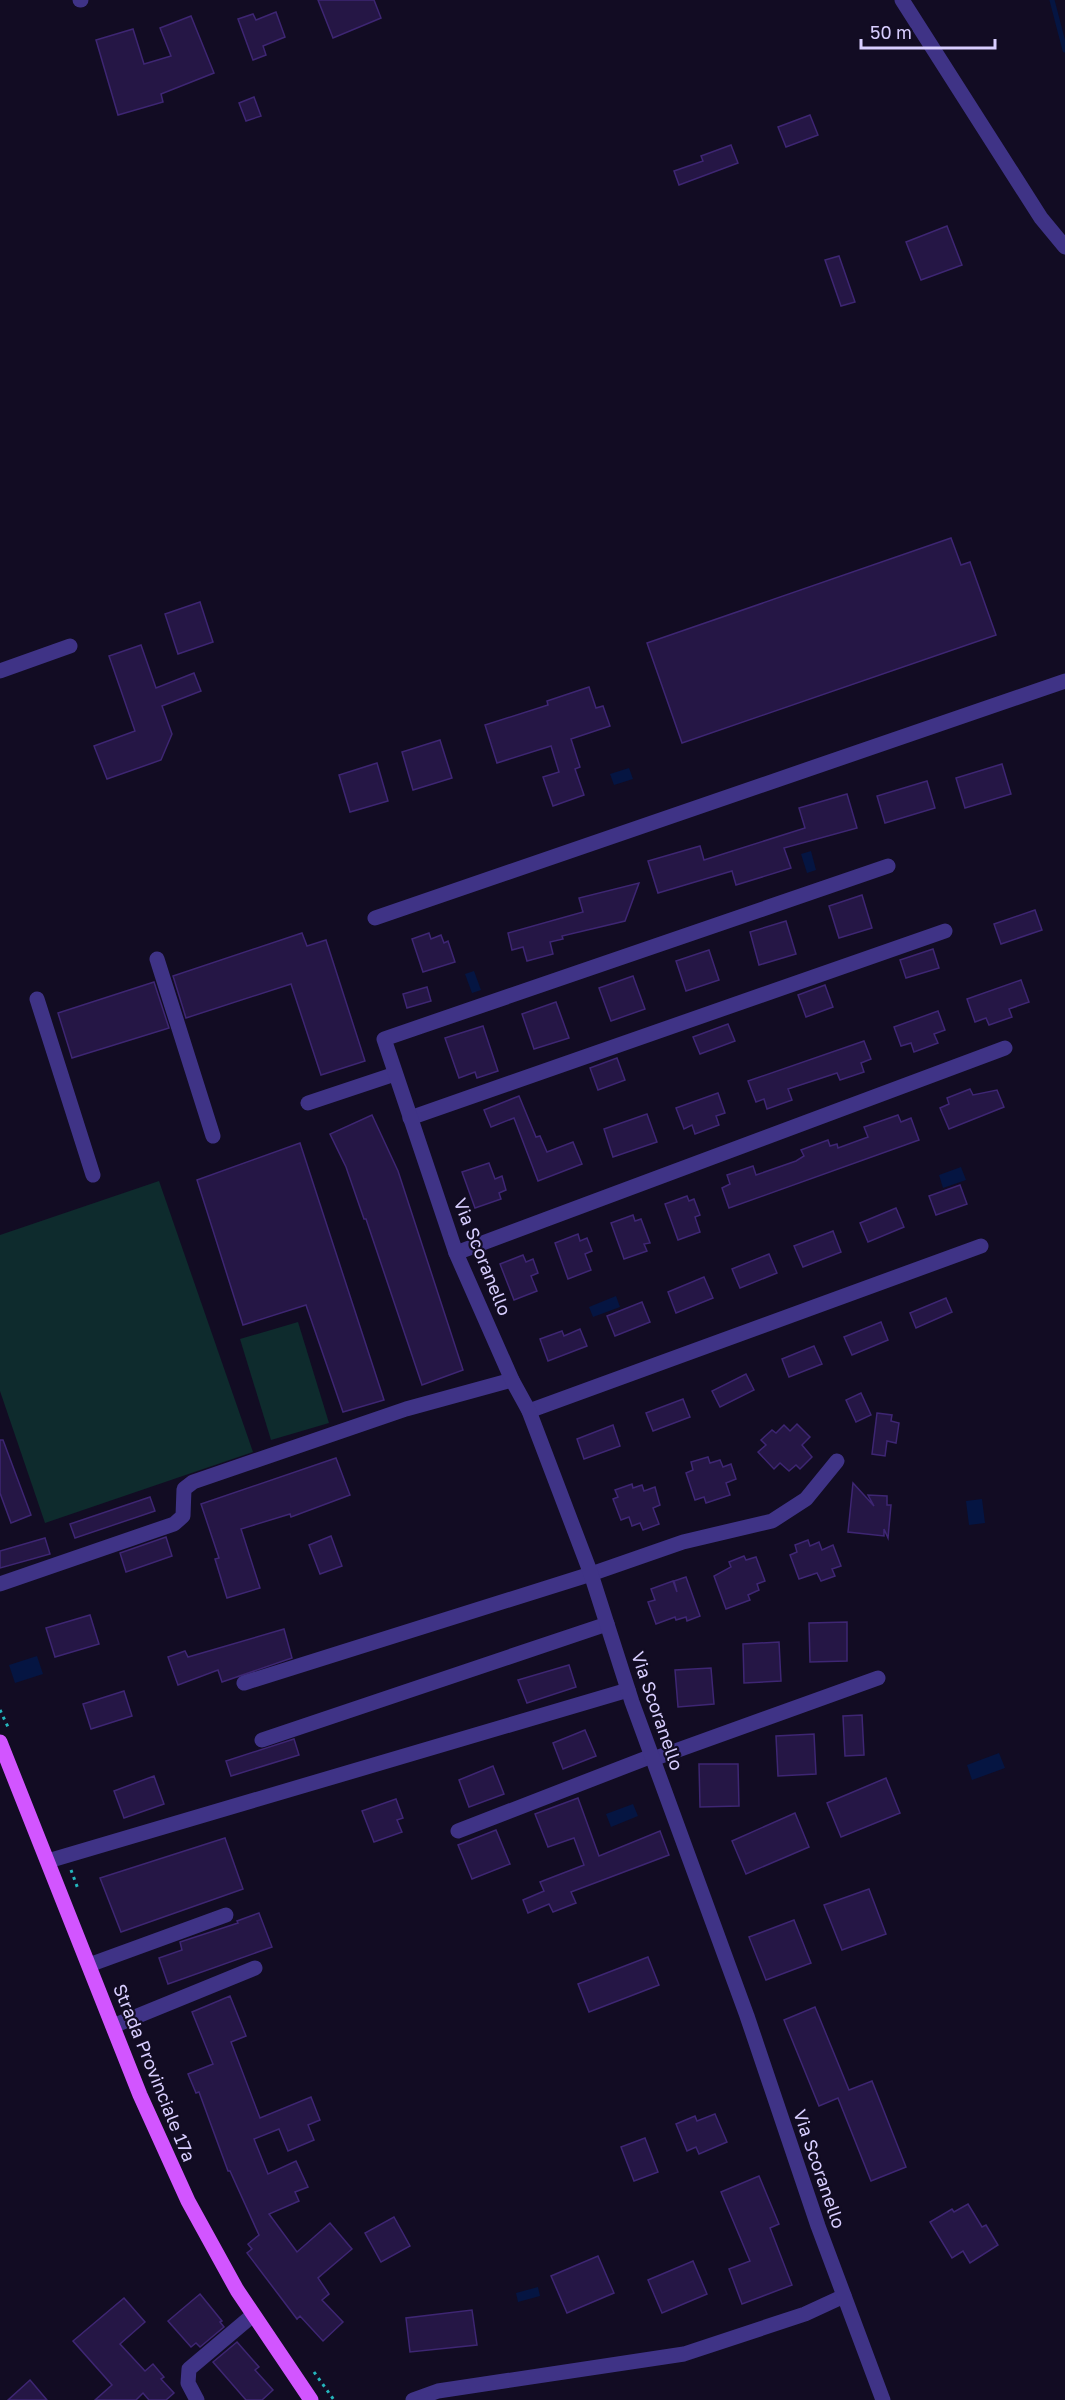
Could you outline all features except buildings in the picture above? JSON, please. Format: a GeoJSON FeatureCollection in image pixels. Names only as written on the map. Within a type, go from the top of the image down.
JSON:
{"type":"FeatureCollection","features":[{"type":"Feature","properties":{"kind":"main road","name":"Strada Provinciale 17a"},"geometry":{"type":"LineString","coordinates":[[5,1736],[48,1861],[113,2026],[198,2223],[253,2315],[311,2400]]}},
{"type":"Feature","properties":{"kind":"street"},"geometry":{"type":"LineString","coordinates":[[902,0],[1041,218],[1065,248]]}},
{"type":"Feature","properties":{"kind":"street"},"geometry":{"type":"LineString","coordinates":[[0,671],[70,646]]}},
{"type":"Feature","properties":{"kind":"street"},"geometry":{"type":"LineString","coordinates":[[375,918],[1065,681]]}},
{"type":"Feature","properties":{"kind":"street","name":"Via Scoranello"},"geometry":{"type":"LineString","coordinates":[[884,2400],[844,2296],[747,2016],[652,1758],[591,1574],[529,1411],[512,1380],[456,1253],[384,1039],[888,866]]}},
{"type":"Feature","properties":{"kind":"street"},"geometry":{"type":"LineString","coordinates":[[410,1118],[945,931]]}},
{"type":"Feature","properties":{"kind":"street"},"geometry":{"type":"LineString","coordinates":[[157,959],[213,1136]]}},
{"type":"Feature","properties":{"kind":"street"},"geometry":{"type":"LineString","coordinates":[[37,999],[93,1175]]}},
{"type":"Feature","properties":{"kind":"street"},"geometry":{"type":"LineString","coordinates":[[456,1253],[1005,1048]]}},
{"type":"Feature","properties":{"kind":"street"},"geometry":{"type":"LineString","coordinates":[[308,1103],[395,1074]]}},
{"type":"Feature","properties":{"kind":"street"},"geometry":{"type":"LineString","coordinates":[[529,1411],[981,1246]]}},
{"type":"Feature","properties":{"kind":"street"},"geometry":{"type":"LineString","coordinates":[[0,1584],[174,1524],[183,1516],[184,1488],[193,1482],[406,1409],[512,1380]]}},
{"type":"Feature","properties":{"kind":"street"},"geometry":{"type":"LineString","coordinates":[[244,1683],[591,1574],[692,1539],[772,1521],[806,1499],[837,1461]]}},
{"type":"Feature","properties":{"kind":"street"},"geometry":{"type":"LineString","coordinates":[[262,1740],[607,1624]]}},
{"type":"Feature","properties":{"kind":"street"},"geometry":{"type":"LineString","coordinates":[[458,1831],[652,1758],[878,1678]]}},
{"type":"Feature","properties":{"kind":"street"},"geometry":{"type":"LineString","coordinates":[[48,1861],[628,1690]]}},
{"type":"Feature","properties":{"kind":"street"},"geometry":{"type":"LineString","coordinates":[[89,1965],[226,1915]]}},
{"type":"Feature","properties":{"kind":"street"},"geometry":{"type":"LineString","coordinates":[[113,2026],[255,1968]]}},
{"type":"Feature","properties":{"kind":"street"},"geometry":{"type":"LineString","coordinates":[[413,2400],[438,2391],[693,2352],[805,2314],[844,2296]]}},
{"type":"Feature","properties":{"kind":"street"},"geometry":{"type":"LineString","coordinates":[[197,2400],[188,2383],[189,2369],[253,2315]]}},
{"type":"Feature","properties":{"kind":"path"},"geometry":{"type":"LineString","coordinates":[[0,1710],[5,1736]]}},
{"type":"Feature","properties":{"kind":"path"},"geometry":{"type":"LineString","coordinates":[[66,1856],[81,1898]]}},
{"type":"Feature","properties":{"kind":"path"},"geometry":{"type":"LineString","coordinates":[[314,2372],[334,2400]]}},
{"type":"Feature","properties":{"kind":"green space"},"geometry":{"type":"Polygon","coordinates":[[[159,1181],[253,1452],[45,1523],[0,1391],[0,1235],[159,1181]]]}},
{"type":"Feature","properties":{"kind":"green space"},"geometry":{"type":"Polygon","coordinates":[[[298,1322],[329,1423],[271,1440],[240,1339],[298,1322]]]}},
{"type":"Feature","properties":{"kind":"water"},"geometry":{"type":"Polygon","coordinates":[[[629,768],[633,779],[614,785],[610,774],[629,768]]]}},
{"type":"Feature","properties":{"kind":"water"},"geometry":{"type":"Polygon","coordinates":[[[811,851],[816,870],[807,873],[801,854],[811,851]]]}},
{"type":"Feature","properties":{"kind":"water"},"geometry":{"type":"Polygon","coordinates":[[[474,971],[481,990],[472,993],[465,974],[474,971]]]}},
{"type":"Feature","properties":{"kind":"water"},"geometry":{"type":"Polygon","coordinates":[[[961,1167],[966,1180],[943,1188],[939,1175],[961,1167]]]}},
{"type":"Feature","properties":{"kind":"water"},"geometry":{"type":"Polygon","coordinates":[[[616,1296],[620,1307],[593,1317],[589,1307],[616,1296]]]}},
{"type":"Feature","properties":{"kind":"water"},"geometry":{"type":"Polygon","coordinates":[[[982,1499],[985,1523],[969,1525],[966,1501],[982,1499]]]}},
{"type":"Feature","properties":{"kind":"water"},"geometry":{"type":"Polygon","coordinates":[[[37,1656],[43,1674],[15,1683],[9,1665],[37,1656]]]}},
{"type":"Feature","properties":{"kind":"water"},"geometry":{"type":"Polygon","coordinates":[[[999,1753],[1005,1768],[972,1780],[967,1765],[999,1753]]]}},
{"type":"Feature","properties":{"kind":"water"},"geometry":{"type":"Polygon","coordinates":[[[633,1804],[638,1816],[611,1827],[606,1814],[633,1804]]]}},
{"type":"Feature","properties":{"kind":"water"},"geometry":{"type":"Polygon","coordinates":[[[538,2287],[540,2296],[518,2302],[516,2293],[538,2287]]]}},
{"type":"Feature","properties":{"kind":"waterway"},"geometry":{"type":"LineString","coordinates":[[1052,0],[1065,50]]}}]}
